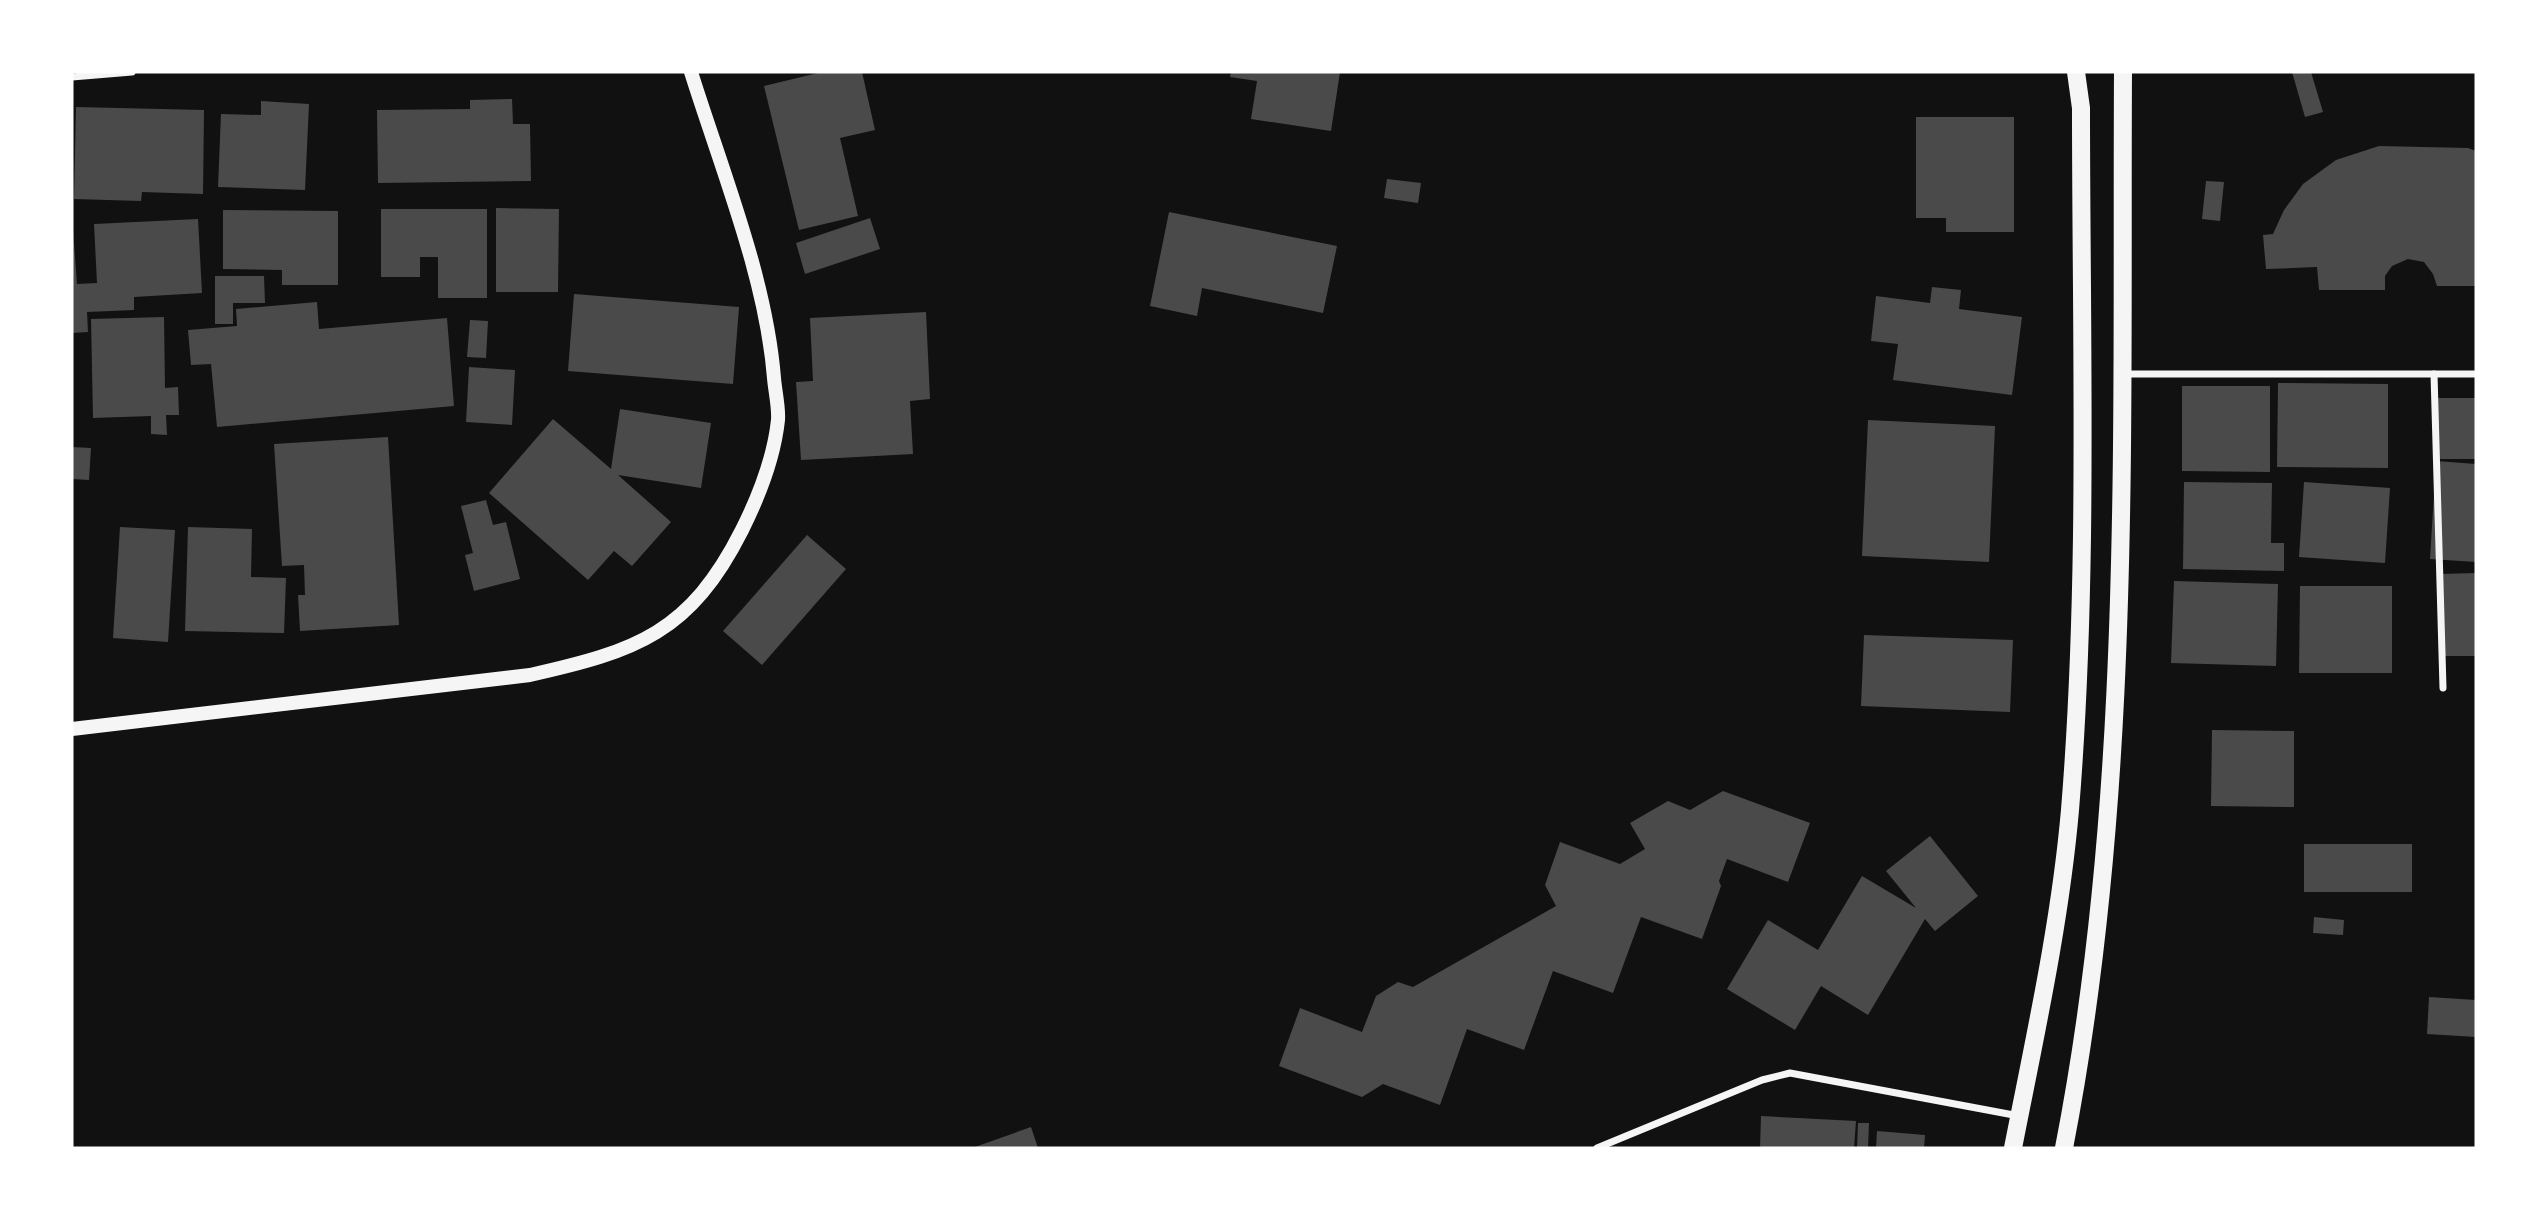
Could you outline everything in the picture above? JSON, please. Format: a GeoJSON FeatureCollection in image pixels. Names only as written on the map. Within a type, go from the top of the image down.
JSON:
{"type":"FeatureCollection","features":[{"type":"Feature","properties":{"kind":"main road"},"geometry":{"type":"LineString","coordinates":[[72,729],[530,675],[584,663],[629,648],[680,618],[722,569],[755,503],[778,419],[772,349],[758,284],[691,72]]}},
{"type":"Feature","properties":{"kind":"main road"},"geometry":{"type":"LineString","coordinates":[[2013,1148],[2059,906],[2070,810],[2080,633],[2081,121],[2076,72]]}},
{"type":"Feature","properties":{"kind":"main road"},"geometry":{"type":"LineString","coordinates":[[2064,1148],[2083,1051],[2112,789],[2121,374],[2123,72]]}},
{"type":"Feature","properties":{"kind":"street"},"geometry":{"type":"LineString","coordinates":[[72,77],[132,72]]}},
{"type":"Feature","properties":{"kind":"street"},"geometry":{"type":"LineString","coordinates":[[2121,374],[2476,374]]}},
{"type":"Feature","properties":{"kind":"street"},"geometry":{"type":"LineString","coordinates":[[2434,374],[2443,688]]}},
{"type":"Feature","properties":{"kind":"street"},"geometry":{"type":"LineString","coordinates":[[1597,1148],[1762,1080],[1790,1073],[2019,1116]]}},
{"type":"Feature","properties":{"kind":"building"},"geometry":{"type":"Polygon","coordinates":[[[822,72],[862,72],[875,130],[840,138],[858,216],[799,230],[764,86],[822,72]]]}},
{"type":"Feature","properties":{"kind":"building"},"geometry":{"type":"Polygon","coordinates":[[[1231,72],[1340,72],[1331,131],[1251,119],[1257,81],[1230,77],[1231,72]]]}},
{"type":"Feature","properties":{"kind":"building"},"geometry":{"type":"Polygon","coordinates":[[[2292,72],[2311,72],[2323,112],[2305,117],[2292,72]]]}},
{"type":"Feature","properties":{"kind":"building"},"geometry":{"type":"Polygon","coordinates":[[[512,99],[513,124],[530,124],[531,181],[378,183],[377,110],[470,109],[470,100],[512,99]]]}},
{"type":"Feature","properties":{"kind":"building"},"geometry":{"type":"Polygon","coordinates":[[[261,101],[309,104],[305,190],[218,187],[221,114],[261,115],[261,101]]]}},
{"type":"Feature","properties":{"kind":"building"},"geometry":{"type":"Polygon","coordinates":[[[76,107],[204,110],[203,194],[142,192],[141,201],[74,199],[76,107]]]}},
{"type":"Feature","properties":{"kind":"building"},"geometry":{"type":"Polygon","coordinates":[[[1916,117],[2014,117],[2014,232],[1946,232],[1946,218],[1916,218],[1916,117]]]}},
{"type":"Feature","properties":{"kind":"building"},"geometry":{"type":"Polygon","coordinates":[[[2379,146],[2468,148],[2476,151],[2476,286],[2437,286],[2433,274],[2424,262],[2408,259],[2392,266],[2385,276],[2385,290],[2319,290],[2317,267],[2266,269],[2263,235],[2273,234],[2284,210],[2303,184],[2336,160],[2379,146]]]}},
{"type":"Feature","properties":{"kind":"building"},"geometry":{"type":"Polygon","coordinates":[[[1387,179],[1421,183],[1418,203],[1384,198],[1387,179]]]}},
{"type":"Feature","properties":{"kind":"building"},"geometry":{"type":"Polygon","coordinates":[[[2206,181],[2224,182],[2220,221],[2202,219],[2206,181]]]}},
{"type":"Feature","properties":{"kind":"building"},"geometry":{"type":"Polygon","coordinates":[[[496,208],[559,209],[558,292],[496,292],[496,208]]]}},
{"type":"Feature","properties":{"kind":"building"},"geometry":{"type":"Polygon","coordinates":[[[381,209],[487,209],[487,298],[438,298],[438,257],[420,257],[420,277],[381,277],[381,209]]]}},
{"type":"Feature","properties":{"kind":"building"},"geometry":{"type":"Polygon","coordinates":[[[223,210],[338,211],[338,285],[282,285],[282,270],[223,269],[223,210]]]}},
{"type":"Feature","properties":{"kind":"building"},"geometry":{"type":"Polygon","coordinates":[[[1169,212],[1337,246],[1323,313],[1202,288],[1197,316],[1150,306],[1169,212]]]}},
{"type":"Feature","properties":{"kind":"building"},"geometry":{"type":"Polygon","coordinates":[[[72,216],[77,284],[97,283],[94,224],[198,219],[202,293],[134,297],[134,310],[87,312],[88,332],[72,333],[72,216]]]}},
{"type":"Feature","properties":{"kind":"building"},"geometry":{"type":"Polygon","coordinates":[[[870,218],[880,249],[805,274],[796,243],[870,218]]]}},
{"type":"Feature","properties":{"kind":"building"},"geometry":{"type":"Polygon","coordinates":[[[215,276],[264,276],[265,303],[233,303],[233,324],[215,324],[215,276]]]}},
{"type":"Feature","properties":{"kind":"building"},"geometry":{"type":"Polygon","coordinates":[[[1932,287],[1961,290],[1959,309],[2022,317],[2012,395],[1893,380],[1898,344],[1871,341],[1876,296],[1930,303],[1932,287]]]}},
{"type":"Feature","properties":{"kind":"building"},"geometry":{"type":"Polygon","coordinates":[[[574,294],[739,307],[733,384],[568,371],[574,294]]]}},
{"type":"Feature","properties":{"kind":"building"},"geometry":{"type":"Polygon","coordinates":[[[317,302],[319,329],[447,318],[454,406],[217,427],[211,364],[191,365],[188,330],[237,326],[236,309],[317,302]]]}},
{"type":"Feature","properties":{"kind":"building"},"geometry":{"type":"Polygon","coordinates":[[[926,312],[930,399],[910,401],[913,454],[801,460],[796,382],[813,381],[810,318],[926,312]]]}},
{"type":"Feature","properties":{"kind":"building"},"geometry":{"type":"Polygon","coordinates":[[[164,317],[165,388],[178,387],[179,415],[166,415],[167,435],[151,434],[151,416],[93,418],[91,319],[164,317]]]}},
{"type":"Feature","properties":{"kind":"building"},"geometry":{"type":"Polygon","coordinates":[[[470,320],[488,321],[486,358],[467,357],[470,320]]]}},
{"type":"Feature","properties":{"kind":"building"},"geometry":{"type":"Polygon","coordinates":[[[469,367],[515,370],[512,425],[466,422],[469,367]]]}},
{"type":"Feature","properties":{"kind":"building"},"geometry":{"type":"Polygon","coordinates":[[[2278,383],[2388,384],[2388,468],[2277,467],[2278,383]]]}},
{"type":"Feature","properties":{"kind":"building"},"geometry":{"type":"Polygon","coordinates":[[[2182,386],[2270,386],[2270,472],[2182,471],[2182,386]]]}},
{"type":"Feature","properties":{"kind":"building"},"geometry":{"type":"Polygon","coordinates":[[[2434,398],[2476,398],[2476,459],[2434,459],[2434,398]]]}},
{"type":"Feature","properties":{"kind":"building"},"geometry":{"type":"Polygon","coordinates":[[[620,409],[711,423],[701,488],[618,475],[671,522],[632,566],[614,551],[588,580],[489,493],[553,419],[611,469],[620,409]]]}},
{"type":"Feature","properties":{"kind":"building"},"geometry":{"type":"Polygon","coordinates":[[[1868,420],[1995,426],[1989,562],[1862,556],[1868,420]]]}},
{"type":"Feature","properties":{"kind":"building"},"geometry":{"type":"Polygon","coordinates":[[[388,437],[399,625],[300,631],[298,595],[305,595],[304,565],[282,566],[274,444],[388,437]]]}},
{"type":"Feature","properties":{"kind":"building"},"geometry":{"type":"Polygon","coordinates":[[[72,447],[91,448],[89,480],[72,479],[72,447]]]}},
{"type":"Feature","properties":{"kind":"building"},"geometry":{"type":"Polygon","coordinates":[[[2436,461],[2476,464],[2476,562],[2430,559],[2436,461]]]}},
{"type":"Feature","properties":{"kind":"building"},"geometry":{"type":"Polygon","coordinates":[[[2184,482],[2272,483],[2271,543],[2284,543],[2284,571],[2183,569],[2184,482]]]}},
{"type":"Feature","properties":{"kind":"building"},"geometry":{"type":"Polygon","coordinates":[[[2304,482],[2390,488],[2385,563],[2299,557],[2304,482]]]}},
{"type":"Feature","properties":{"kind":"building"},"geometry":{"type":"Polygon","coordinates":[[[486,500],[493,525],[506,522],[520,579],[474,591],[465,555],[473,553],[461,506],[486,500]]]}},
{"type":"Feature","properties":{"kind":"building"},"geometry":{"type":"Polygon","coordinates":[[[120,527],[175,530],[168,642],[113,638],[120,527]]]}},
{"type":"Feature","properties":{"kind":"building"},"geometry":{"type":"Polygon","coordinates":[[[188,527],[252,529],[251,577],[286,578],[284,633],[185,631],[188,527]]]}},
{"type":"Feature","properties":{"kind":"building"},"geometry":{"type":"Polygon","coordinates":[[[807,535],[846,569],[762,665],[723,631],[807,535]]]}},
{"type":"Feature","properties":{"kind":"building"},"geometry":{"type":"Polygon","coordinates":[[[2476,573],[2476,656],[2440,656],[2440,574],[2476,573]]]}},
{"type":"Feature","properties":{"kind":"building"},"geometry":{"type":"Polygon","coordinates":[[[2174,581],[2278,584],[2276,666],[2171,663],[2174,581]]]}},
{"type":"Feature","properties":{"kind":"building"},"geometry":{"type":"Polygon","coordinates":[[[2300,586],[2392,586],[2392,673],[2299,673],[2300,586]]]}},
{"type":"Feature","properties":{"kind":"building"},"geometry":{"type":"Polygon","coordinates":[[[1864,635],[2013,640],[2010,712],[1861,706],[1864,635]]]}},
{"type":"Feature","properties":{"kind":"building"},"geometry":{"type":"Polygon","coordinates":[[[2212,730],[2294,731],[2294,807],[2211,806],[2212,730]]]}},
{"type":"Feature","properties":{"kind":"building"},"geometry":{"type":"Polygon","coordinates":[[[1723,791],[1810,823],[1788,882],[1727,859],[1719,881],[1721,886],[1702,939],[1641,917],[1613,993],[1553,971],[1524,1050],[1467,1029],[1440,1105],[1383,1084],[1362,1097],[1279,1066],[1300,1008],[1362,1032],[1376,996],[1398,982],[1413,987],[1556,906],[1545,885],[1560,842],[1620,864],[1645,849],[1630,823],[1668,801],[1690,810],[1723,791]]]}},
{"type":"Feature","properties":{"kind":"building"},"geometry":{"type":"Polygon","coordinates":[[[1930,836],[1978,896],[1935,931],[1925,919],[1868,1015],[1821,986],[1795,1030],[1727,989],[1768,920],[1818,950],[1862,876],[1916,908],[1886,871],[1930,836]]]}},
{"type":"Feature","properties":{"kind":"building"},"geometry":{"type":"Polygon","coordinates":[[[2304,844],[2412,844],[2412,892],[2304,892],[2304,844]]]}},
{"type":"Feature","properties":{"kind":"building"},"geometry":{"type":"Polygon","coordinates":[[[2314,917],[2344,920],[2343,935],[2313,933],[2314,917]]]}},
{"type":"Feature","properties":{"kind":"building"},"geometry":{"type":"Polygon","coordinates":[[[2429,997],[2476,1000],[2476,1037],[2427,1034],[2429,997]]]}},
{"type":"Feature","properties":{"kind":"building"},"geometry":{"type":"Polygon","coordinates":[[[1761,1116],[1856,1121],[1854,1148],[1760,1148],[1761,1116]]]}},
{"type":"Feature","properties":{"kind":"building"},"geometry":{"type":"Polygon","coordinates":[[[1858,1123],[1869,1123],[1868,1148],[1857,1148],[1858,1123]]]}},
{"type":"Feature","properties":{"kind":"building"},"geometry":{"type":"Polygon","coordinates":[[[1031,1127],[1038,1148],[972,1148],[1031,1127]]]}},
{"type":"Feature","properties":{"kind":"building"},"geometry":{"type":"Polygon","coordinates":[[[1877,1131],[1925,1135],[1924,1148],[1876,1148],[1877,1131]]]}}]}
